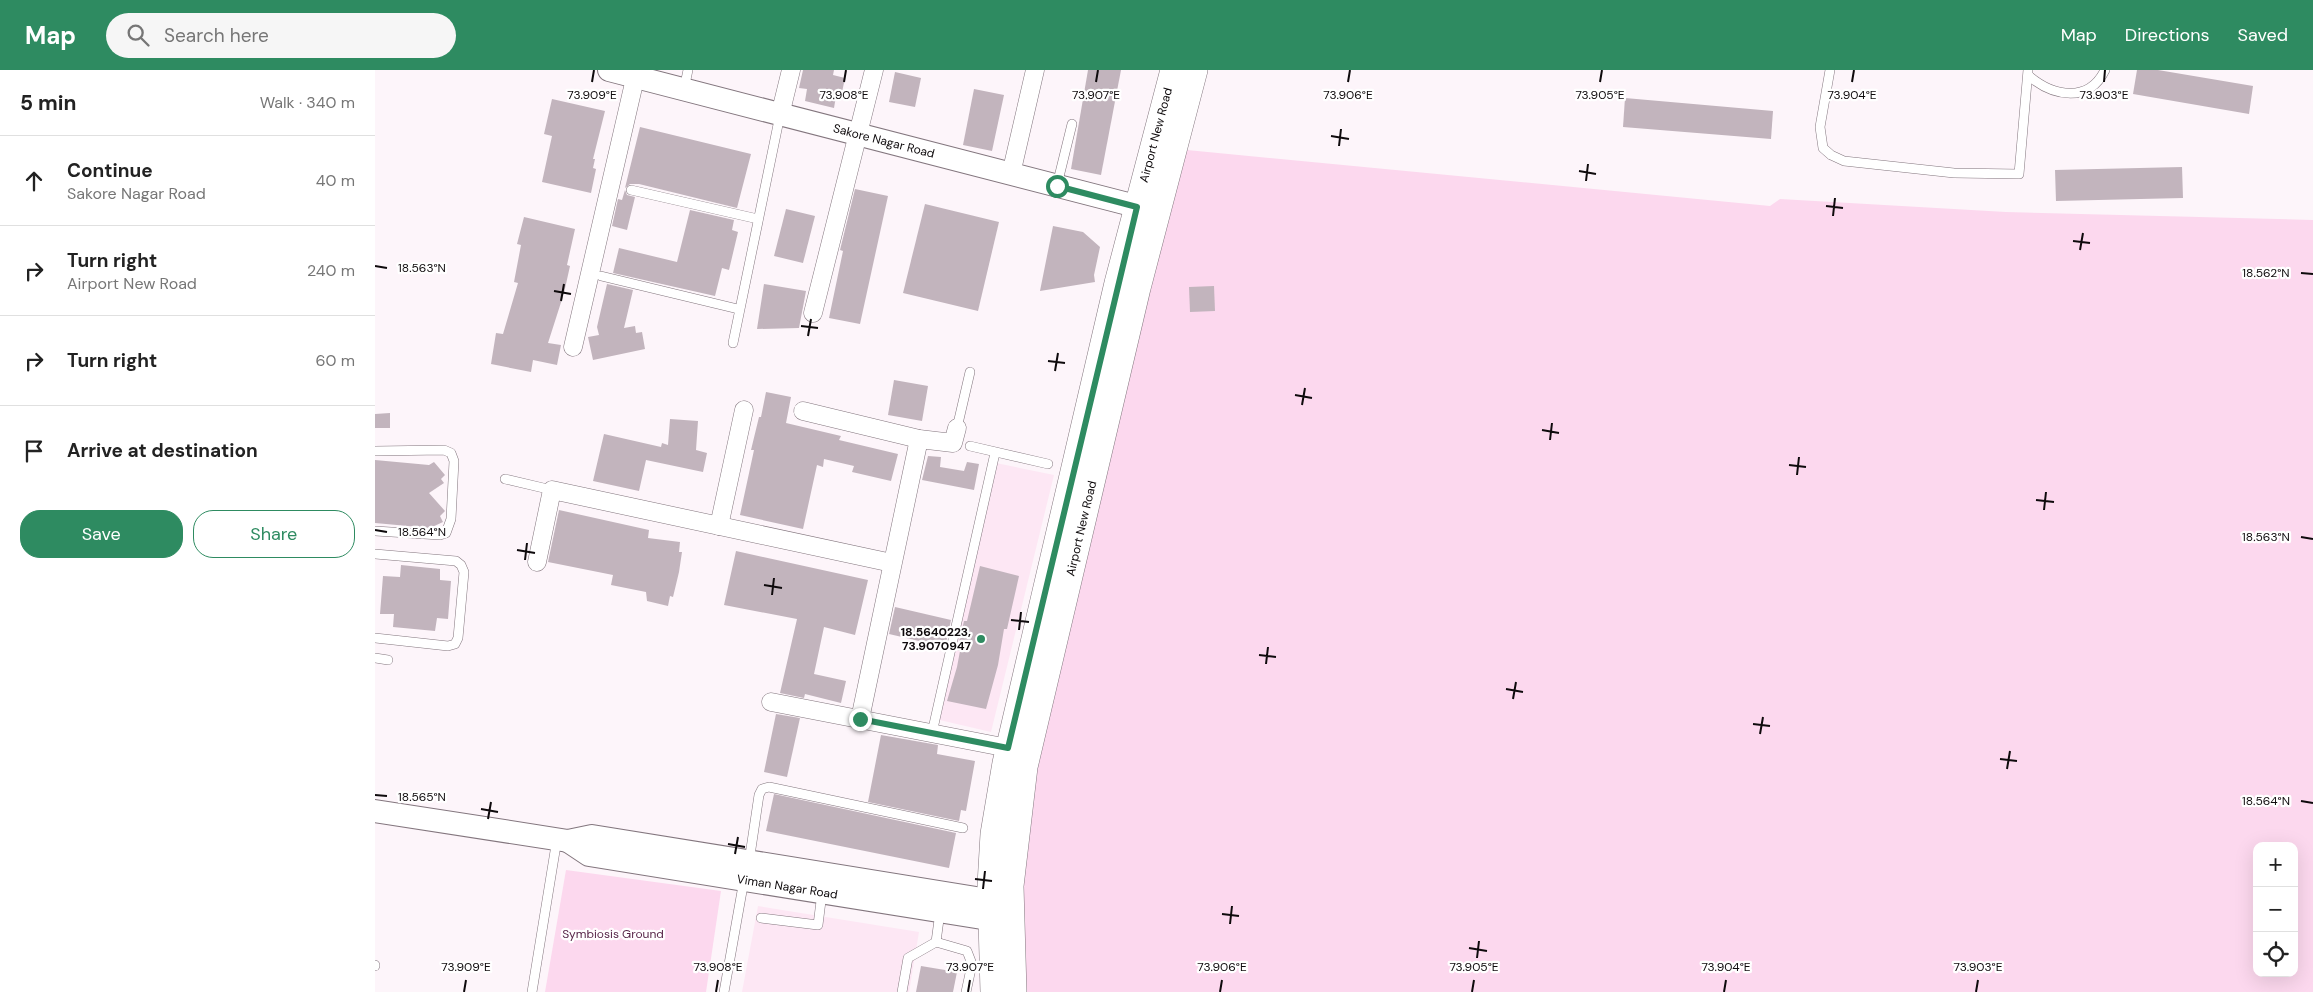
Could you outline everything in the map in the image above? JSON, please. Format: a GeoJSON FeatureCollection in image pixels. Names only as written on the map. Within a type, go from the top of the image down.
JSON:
{"type":"FeatureCollection","features":[{"type":"Feature","properties":{"kind":"main road","name":"Airport New Road"},"geometry":{"type":"LineString","coordinates":[[993,992],[1000,912],[1025,767],[1147,209],[1173,70]]}},
{"type":"Feature","properties":{"kind":"main road","name":"Airport New Road"},"geometry":{"type":"LineString","coordinates":[[1014,992],[1000,912],[993,834],[1008,748],[1147,209],[1195,70]]}},
{"type":"Feature","properties":{"kind":"street","name":"Sakore Nagar Road"},"geometry":{"type":"LineString","coordinates":[[609,70],[686,80],[780,115],[1147,209]]}},
{"type":"Feature","properties":{"kind":"street"},"geometry":{"type":"LineString","coordinates":[[780,115],[791,70]]}},
{"type":"Feature","properties":{"kind":"street"},"geometry":{"type":"LineString","coordinates":[[813,313],[874,70]]}},
{"type":"Feature","properties":{"kind":"street"},"geometry":{"type":"LineString","coordinates":[[1011,174],[1035,70]]}},
{"type":"Feature","properties":{"kind":"street"},"geometry":{"type":"LineString","coordinates":[[573,347],[636,73]]}},
{"type":"Feature","properties":{"kind":"street"},"geometry":{"type":"LineString","coordinates":[[719,526],[744,410]]}},
{"type":"Feature","properties":{"kind":"street"},"geometry":{"type":"LineString","coordinates":[[803,411],[919,439],[953,443],[957,428]]}},
{"type":"Feature","properties":{"kind":"street"},"geometry":{"type":"LineString","coordinates":[[860,719],[919,439]]}},
{"type":"Feature","properties":{"kind":"street"},"geometry":{"type":"LineString","coordinates":[[537,562],[552,490],[892,563]]}},
{"type":"Feature","properties":{"kind":"street"},"geometry":{"type":"LineString","coordinates":[[771,702],[1008,748]]}},
{"type":"Feature","properties":{"kind":"street","name":"Viman Nagar Road"},"geometry":{"type":"LineString","coordinates":[[375,811],[563,840],[589,855],[746,871],[1000,912]]}},
{"type":"Feature","properties":{"kind":"street","name":"Viman Nagar Road"},"geometry":{"type":"LineString","coordinates":[[746,871],[823,893],[941,912],[1000,912]]}},
{"type":"Feature","properties":{"kind":"lane"},"geometry":{"type":"LineString","coordinates":[[1830,70],[1820,127],[1823,148],[1831,155],[1843,161],[1954,173],[2019,174],[2029,73]]}},
{"type":"Feature","properties":{"kind":"lane"},"geometry":{"type":"LineString","coordinates":[[2029,73],[2041,86],[2071,93],[2086,91],[2097,84],[2105,70]]}},
{"type":"Feature","properties":{"kind":"lane"},"geometry":{"type":"LineString","coordinates":[[733,343],[738,308],[780,115]]}},
{"type":"Feature","properties":{"kind":"lane"},"geometry":{"type":"LineString","coordinates":[[1057,186],[1072,124]]}},
{"type":"Feature","properties":{"kind":"lane"},"geometry":{"type":"LineString","coordinates":[[631,190],[758,219]]}},
{"type":"Feature","properties":{"kind":"lane"},"geometry":{"type":"LineString","coordinates":[[601,276],[738,308]]}},
{"type":"Feature","properties":{"kind":"lane"},"geometry":{"type":"LineString","coordinates":[[957,428],[971,372]]}},
{"type":"Feature","properties":{"kind":"lane"},"geometry":{"type":"LineString","coordinates":[[970,446],[1048,464]]}},
{"type":"Feature","properties":{"kind":"lane"},"geometry":{"type":"LineString","coordinates":[[375,451],[445,450],[451,453],[454,462],[451,519],[446,534],[375,531]]}},
{"type":"Feature","properties":{"kind":"lane"},"geometry":{"type":"LineString","coordinates":[[932,733],[995,453]]}},
{"type":"Feature","properties":{"kind":"lane"},"geometry":{"type":"LineString","coordinates":[[505,480],[552,490]]}},
{"type":"Feature","properties":{"kind":"lane"},"geometry":{"type":"LineString","coordinates":[[375,554],[456,561],[464,572],[458,638],[455,644],[448,646],[375,638]]}},
{"type":"Feature","properties":{"kind":"lane"},"geometry":{"type":"LineString","coordinates":[[375,658],[387,660]]}},
{"type":"Feature","properties":{"kind":"lane"},"geometry":{"type":"LineString","coordinates":[[724,992],[759,796],[762,789],[769,787],[963,828]]}},
{"type":"Feature","properties":{"kind":"lane"},"geometry":{"type":"LineString","coordinates":[[532,992],[563,840]]}},
{"type":"Feature","properties":{"kind":"lane"},"geometry":{"type":"LineString","coordinates":[[761,918],[818,925],[823,893]]}},
{"type":"Feature","properties":{"kind":"lane"},"geometry":{"type":"LineString","coordinates":[[936,942],[941,912]]}},
{"type":"Feature","properties":{"kind":"lane"},"geometry":{"type":"LineString","coordinates":[[902,992],[908,958],[936,942],[967,951],[972,964],[966,992]]}},
{"type":"Feature","properties":{"kind":"shaded area"},"geometry":{"type":"Polygon","coordinates":[[[991,462],[1054,475],[991,732],[931,718],[991,462]]]}},
{"type":"Feature","properties":{"kind":"shaded area"},"geometry":{"type":"Polygon","coordinates":[[[758,906],[919,932],[909,992],[742,992],[758,906]]]}},
{"type":"Feature","properties":{"kind":"green space"},"geometry":{"type":"Polygon","coordinates":[[[1187,150],[1770,206],[1780,199],[2006,212],[2313,220],[2313,992],[1023,992],[1017,883],[1028,794],[1150,285],[1187,150]]]}},
{"type":"Feature","properties":{"kind":"green space","name":"Symbiosis Ground"},"geometry":{"type":"Polygon","coordinates":[[[566,870],[721,891],[706,992],[545,992],[566,870]]]}},
{"type":"Feature","properties":{"kind":"building"},"geometry":{"type":"Polygon","coordinates":[[[803,70],[834,70],[833,75],[845,78],[841,97],[836,96],[834,108],[805,101],[807,89],[799,88],[803,70]]]}},
{"type":"Feature","properties":{"kind":"building"},"geometry":{"type":"Polygon","coordinates":[[[1088,70],[1121,70],[1101,175],[1071,169],[1088,70]]]}},
{"type":"Feature","properties":{"kind":"building"},"geometry":{"type":"Polygon","coordinates":[[[2137,70],[2158,70],[2253,86],[2249,114],[2133,94],[2137,70]]]}},
{"type":"Feature","properties":{"kind":"building"},"geometry":{"type":"Polygon","coordinates":[[[895,72],[921,78],[915,107],[889,102],[895,72]]]}},
{"type":"Feature","properties":{"kind":"building"},"geometry":{"type":"Polygon","coordinates":[[[974,89],[1004,95],[992,151],[963,145],[974,89]]]}},
{"type":"Feature","properties":{"kind":"building"},"geometry":{"type":"Polygon","coordinates":[[[1625,98],[1773,111],[1771,139],[1623,127],[1625,98]]]}},
{"type":"Feature","properties":{"kind":"building"},"geometry":{"type":"Polygon","coordinates":[[[552,99],[605,111],[593,159],[595,159],[593,168],[596,169],[591,193],[542,182],[552,136],[544,134],[552,99]]]}},
{"type":"Feature","properties":{"kind":"building"},"geometry":{"type":"Polygon","coordinates":[[[640,127],[751,154],[737,208],[639,184],[630,184],[625,188],[640,127]]]}},
{"type":"Feature","properties":{"kind":"building"},"geometry":{"type":"Polygon","coordinates":[[[2182,167],[2183,198],[2056,201],[2055,170],[2182,167]]]}},
{"type":"Feature","properties":{"kind":"building"},"geometry":{"type":"Polygon","coordinates":[[[855,189],[888,196],[860,324],[829,318],[843,251],[840,250],[855,189]]]}},
{"type":"Feature","properties":{"kind":"building"},"geometry":{"type":"Polygon","coordinates":[[[625,190],[627,195],[635,197],[627,230],[612,226],[618,199],[622,200],[625,190]]]}},
{"type":"Feature","properties":{"kind":"building"},"geometry":{"type":"Polygon","coordinates":[[[925,204],[999,222],[978,311],[903,293],[925,204]]]}},
{"type":"Feature","properties":{"kind":"building"},"geometry":{"type":"Polygon","coordinates":[[[786,209],[815,216],[803,263],[774,256],[786,209]]]}},
{"type":"Feature","properties":{"kind":"building"},"geometry":{"type":"Polygon","coordinates":[[[690,210],[734,220],[732,230],[738,232],[729,270],[722,268],[715,296],[613,273],[619,248],[677,262],[690,210]]]}},
{"type":"Feature","properties":{"kind":"building"},"geometry":{"type":"Polygon","coordinates":[[[524,217],[575,229],[567,265],[570,266],[564,293],[548,343],[561,345],[557,365],[533,360],[531,372],[491,364],[496,333],[503,334],[518,283],[514,282],[521,245],[517,244],[524,217]]]}},
{"type":"Feature","properties":{"kind":"building"},"geometry":{"type":"Polygon","coordinates":[[[1053,226],[1083,232],[1100,247],[1094,275],[1095,282],[1040,291],[1053,226]]]}},
{"type":"Feature","properties":{"kind":"building"},"geometry":{"type":"Polygon","coordinates":[[[607,284],[633,290],[624,328],[635,326],[636,333],[642,332],[645,349],[593,360],[588,337],[599,335],[597,327],[607,284]]]}},
{"type":"Feature","properties":{"kind":"building"},"geometry":{"type":"Polygon","coordinates":[[[764,284],[806,291],[799,328],[757,329],[764,284]]]}},
{"type":"Feature","properties":{"kind":"building"},"geometry":{"type":"Polygon","coordinates":[[[1214,286],[1215,311],[1190,312],[1189,287],[1214,286]]]}},
{"type":"Feature","properties":{"kind":"building"},"geometry":{"type":"Polygon","coordinates":[[[894,380],[928,386],[922,421],[888,415],[894,380]]]}},
{"type":"Feature","properties":{"kind":"building"},"geometry":{"type":"Polygon","coordinates":[[[766,392],[791,397],[786,423],[841,436],[839,440],[898,454],[891,481],[852,472],[854,466],[824,459],[823,467],[817,465],[803,529],[740,515],[754,450],[751,450],[766,392]]]}},
{"type":"Feature","properties":{"kind":"building"},"geometry":{"type":"Polygon","coordinates":[[[390,413],[390,428],[375,428],[375,414],[390,413]]]}},
{"type":"Feature","properties":{"kind":"building"},"geometry":{"type":"Polygon","coordinates":[[[670,419],[698,421],[696,450],[707,453],[703,472],[646,460],[639,491],[593,481],[604,434],[661,447],[662,443],[668,445],[670,419]]]}},
{"type":"Feature","properties":{"kind":"building"},"geometry":{"type":"Polygon","coordinates":[[[928,456],[941,457],[940,467],[964,471],[967,462],[979,464],[974,490],[922,480],[928,456]]]}},
{"type":"Feature","properties":{"kind":"building"},"geometry":{"type":"Polygon","coordinates":[[[375,460],[429,465],[434,462],[445,475],[441,479],[444,483],[429,493],[445,511],[440,516],[443,522],[430,528],[375,523],[375,460]]]}},
{"type":"Feature","properties":{"kind":"building"},"geometry":{"type":"Polygon","coordinates":[[[559,510],[649,530],[648,538],[680,542],[679,552],[682,552],[679,572],[673,597],[670,596],[668,606],[647,601],[646,592],[611,585],[613,575],[548,562],[559,510]]]}},
{"type":"Feature","properties":{"kind":"building"},"geometry":{"type":"Polygon","coordinates":[[[736,551],[868,580],[855,635],[824,627],[814,674],[846,681],[841,703],[805,694],[804,698],[780,693],[797,619],[724,605],[736,551]]]}},
{"type":"Feature","properties":{"kind":"building"},"geometry":{"type":"Polygon","coordinates":[[[401,565],[440,569],[440,580],[451,581],[448,619],[437,618],[435,631],[393,627],[394,614],[380,614],[383,576],[400,577],[401,565]]]}},
{"type":"Feature","properties":{"kind":"building","name":"18.5640223, 73.9070947"},"geometry":{"type":"Polygon","coordinates":[[[980,566],[1019,576],[1007,629],[1004,629],[998,665],[986,709],[947,701],[957,667],[960,651],[957,650],[964,621],[967,621],[980,566]]]}},
{"type":"Feature","properties":{"kind":"building"},"geometry":{"type":"Polygon","coordinates":[[[895,607],[951,620],[945,647],[889,634],[895,607]]]}},
{"type":"Feature","properties":{"kind":"building"},"geometry":{"type":"Polygon","coordinates":[[[776,714],[800,718],[787,777],[764,772],[776,714]]]}},
{"type":"Feature","properties":{"kind":"building"},"geometry":{"type":"Polygon","coordinates":[[[881,735],[938,745],[937,754],[975,761],[966,811],[961,810],[959,821],[868,802],[881,735]]]}},
{"type":"Feature","properties":{"kind":"building"},"geometry":{"type":"Polygon","coordinates":[[[774,794],[956,833],[949,868],[766,831],[774,794]]]}},
{"type":"Feature","properties":{"kind":"building"},"geometry":{"type":"Polygon","coordinates":[[[921,966],[957,972],[953,992],[916,992],[921,966]]]}},
{"type":"Feature","properties":{"kind":"place","name":"18.5640223, 73.9070947"},"geometry":{"type":"Point","coordinates":[981,639]}},
{"type":"Feature","properties":{"kind":"route"},"geometry":{"type":"LineString","coordinates":[[860,719],[1008,748],[1117,283],[1137,207],[1057,186]]}}]}
